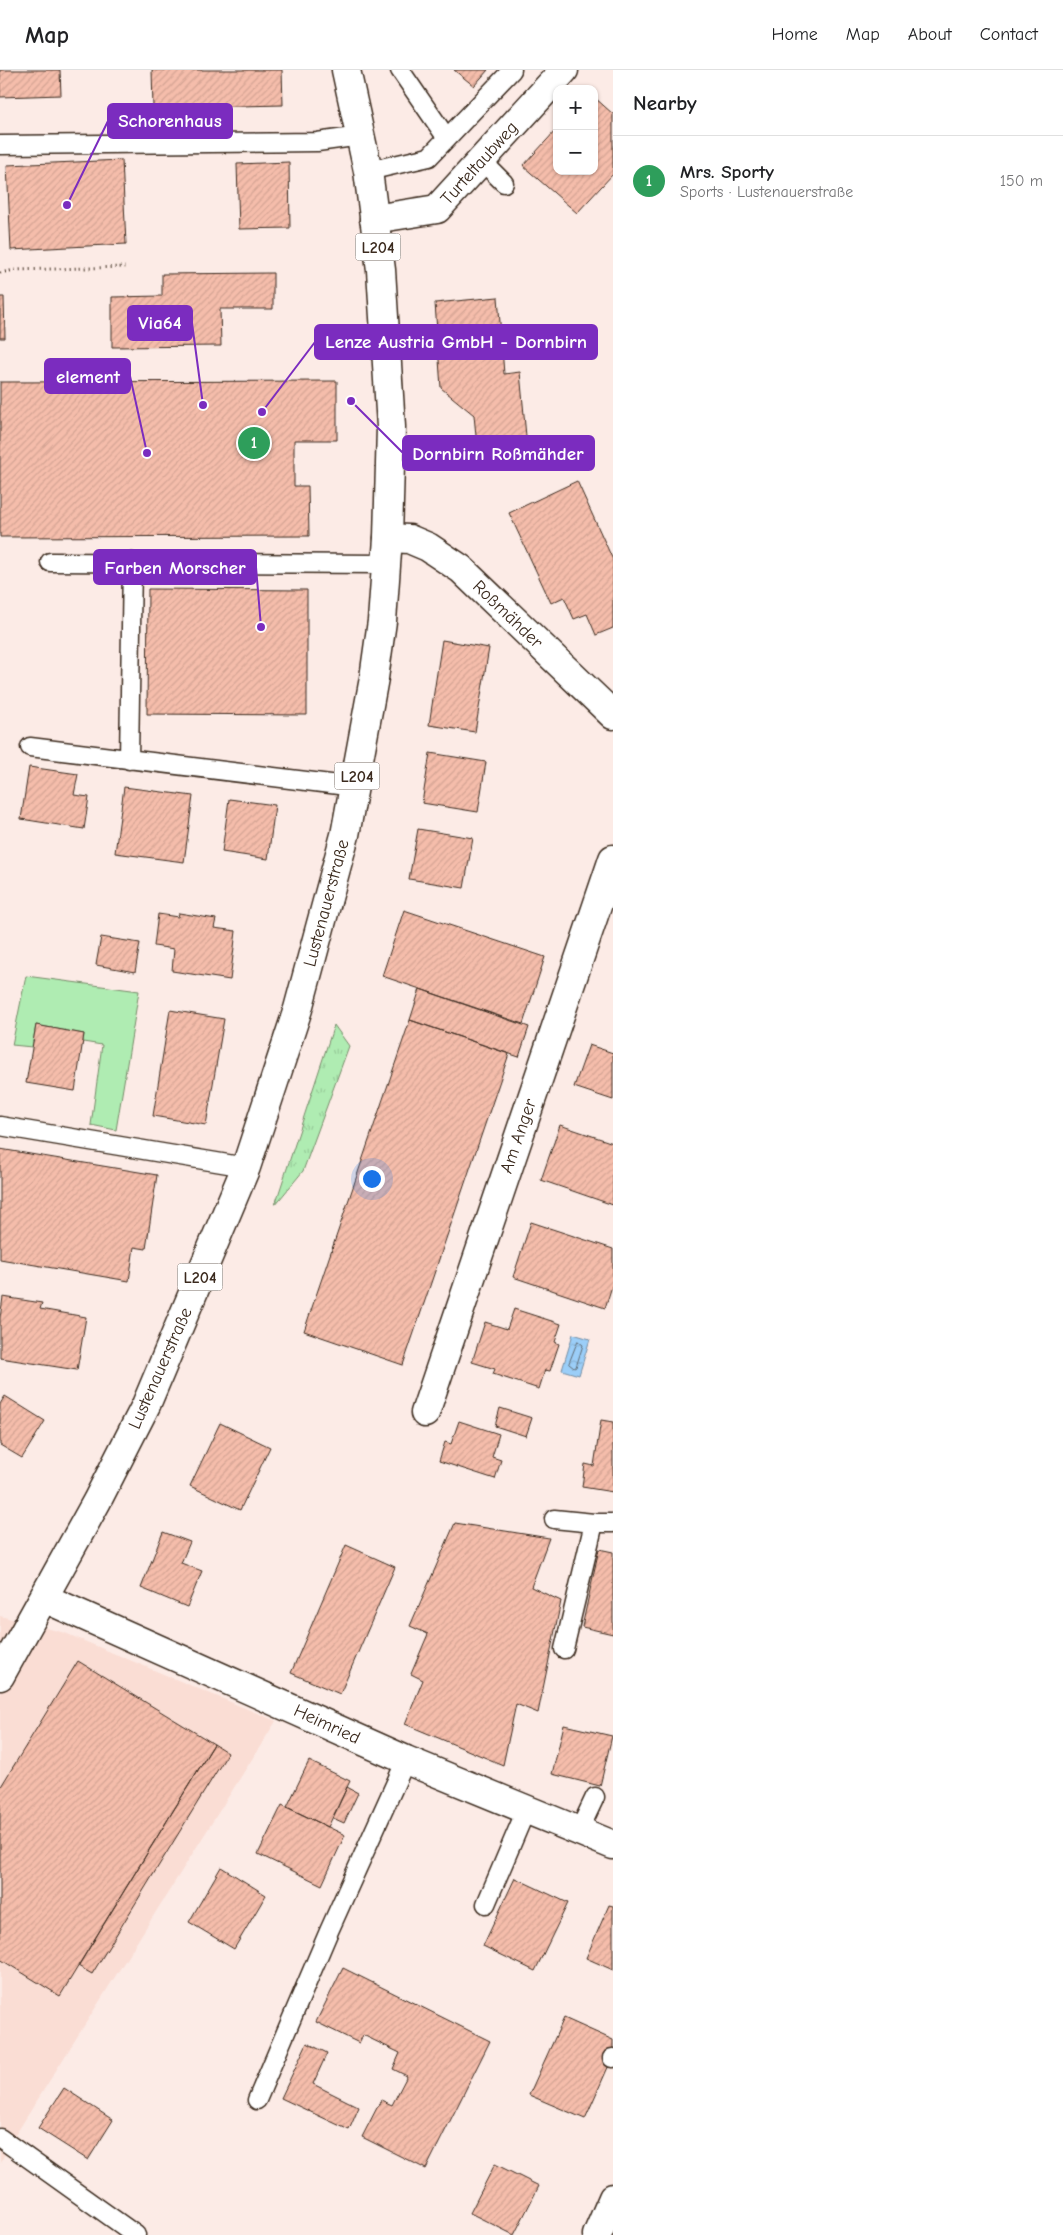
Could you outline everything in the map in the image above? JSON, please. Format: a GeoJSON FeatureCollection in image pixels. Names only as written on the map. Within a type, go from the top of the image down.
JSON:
{"type":"FeatureCollection","features":[{"type":"Feature","properties":{"kind":"street","name":"Lustenauerstraße"},"geometry":{"type":"LineString","coordinates":[[4,1663],[44,1598],[146,1405],[246,1167],[315,948],[354,787],[381,630],[387,551],[391,418],[381,270],[368,170],[346,70]]}},
{"type":"Feature","properties":{"kind":"street","name":"Turteltaubweg"},"geometry":{"type":"LineString","coordinates":[[374,219],[437,209],[564,70]]}},
{"type":"Feature","properties":{"kind":"street","name":"Roßmähder"},"geometry":{"type":"LineString","coordinates":[[387,551],[409,539],[428,547],[461,568],[613,715]]}},
{"type":"Feature","properties":{"kind":"street","name":"Am Anger"},"geometry":{"type":"LineString","coordinates":[[425,1414],[613,859]]}},
{"type":"Feature","properties":{"kind":"street","name":"Heimried"},"geometry":{"type":"LineString","coordinates":[[44,1598],[406,1760],[613,1845]]}},
{"type":"Feature","properties":{"kind":"street"},"geometry":{"type":"LineString","coordinates":[[596,2235],[613,2198]]}},
{"type":"Feature","properties":{"kind":"lane"},"geometry":{"type":"LineString","coordinates":[[400,70],[446,137]]}},
{"type":"Feature","properties":{"kind":"lane"},"geometry":{"type":"LineString","coordinates":[[368,170],[430,157],[446,137],[512,70]]}},
{"type":"Feature","properties":{"kind":"lane"},"geometry":{"type":"LineString","coordinates":[[0,145],[317,142],[361,136]]}},
{"type":"Feature","properties":{"kind":"lane"},"geometry":{"type":"LineString","coordinates":[[481,160],[504,183]]}},
{"type":"Feature","properties":{"kind":"lane"},"geometry":{"type":"LineString","coordinates":[[50,562],[132,562],[387,551]]}},
{"type":"Feature","properties":{"kind":"lane"},"geometry":{"type":"LineString","coordinates":[[129,760],[132,562]]}},
{"type":"Feature","properties":{"kind":"lane"},"geometry":{"type":"LineString","coordinates":[[30,747],[354,787]]}},
{"type":"Feature","properties":{"kind":"lane"},"geometry":{"type":"LineString","coordinates":[[0,1126],[246,1167]]}},
{"type":"Feature","properties":{"kind":"lane"},"geometry":{"type":"LineString","coordinates":[[554,1519],[613,1523]]}},
{"type":"Feature","properties":{"kind":"lane"},"geometry":{"type":"LineString","coordinates":[[564,1648],[594,1523]]}},
{"type":"Feature","properties":{"kind":"lane"},"geometry":{"type":"LineString","coordinates":[[257,2100],[329,1931],[406,1760]]}},
{"type":"Feature","properties":{"kind":"lane"},"geometry":{"type":"LineString","coordinates":[[579,1831],[596,1797]]}},
{"type":"Feature","properties":{"kind":"lane"},"geometry":{"type":"LineString","coordinates":[[486,1904],[526,1810]]}},
{"type":"Feature","properties":{"kind":"lane"},"geometry":{"type":"LineString","coordinates":[[0,2138],[136,2235]]}},
{"type":"Feature","properties":{"kind":"path"},"geometry":{"type":"LineString","coordinates":[[0,273],[15,270],[125,267]]}},
{"type":"Feature","properties":{"kind":"shaded area"},"geometry":{"type":"Polygon","coordinates":[[[0,1616],[65,1633],[276,1721],[16,2134],[0,2163],[0,1616]]]}},
{"type":"Feature","properties":{"kind":"green space"},"geometry":{"type":"Polygon","coordinates":[[[26,976],[139,991],[116,1130],[91,1125],[102,1045],[83,1042],[84,1034],[36,1025],[32,1047],[12,1045],[26,976]]]}},
{"type":"Feature","properties":{"kind":"green space"},"geometry":{"type":"Polygon","coordinates":[[[334,1025],[349,1046],[303,1171],[275,1205],[334,1025]]]}},
{"type":"Feature","properties":{"kind":"water"},"geometry":{"type":"Polygon","coordinates":[[[573,1334],[590,1339],[579,1375],[562,1370],[573,1334]]]}},
{"type":"Feature","properties":{"kind":"building"},"geometry":{"type":"Polygon","coordinates":[[[0,70],[60,70],[61,95],[0,97],[0,70]]]}},
{"type":"Feature","properties":{"kind":"building"},"geometry":{"type":"Polygon","coordinates":[[[152,70],[282,70],[283,105],[153,108],[152,70]]]}},
{"type":"Feature","properties":{"kind":"building"},"geometry":{"type":"Polygon","coordinates":[[[454,70],[488,70],[474,86],[454,70]]]}},
{"type":"Feature","properties":{"kind":"building"},"geometry":{"type":"Polygon","coordinates":[[[598,101],[613,114],[613,174],[577,213],[523,166],[553,133],[553,175],[598,175],[598,101]]]}},
{"type":"Feature","properties":{"kind":"building"},"geometry":{"type":"Polygon","coordinates":[[[122,160],[126,244],[11,250],[7,165],[122,160]]]}},
{"type":"Feature","properties":{"kind":"building"},"geometry":{"type":"Polygon","coordinates":[[[289,162],[290,228],[239,229],[237,164],[289,162]]]}},
{"type":"Feature","properties":{"kind":"building"},"geometry":{"type":"Polygon","coordinates":[[[273,273],[273,309],[220,309],[221,346],[112,347],[112,297],[162,296],[162,274],[273,273]]]}},
{"type":"Feature","properties":{"kind":"building"},"geometry":{"type":"Polygon","coordinates":[[[0,297],[4,297],[5,338],[0,338],[0,297]]]}},
{"type":"Feature","properties":{"kind":"building"},"geometry":{"type":"Polygon","coordinates":[[[498,297],[504,374],[520,372],[527,447],[479,467],[474,415],[441,388],[435,303],[498,297]]]}},
{"type":"Feature","properties":{"kind":"building"},"geometry":{"type":"Polygon","coordinates":[[[337,381],[337,440],[294,440],[294,486],[308,486],[309,536],[0,537],[0,382],[337,381]]]}},
{"type":"Feature","properties":{"kind":"building"},"geometry":{"type":"Polygon","coordinates":[[[577,481],[613,560],[613,628],[596,635],[587,614],[574,619],[564,597],[551,603],[509,513],[577,481]]]}},
{"type":"Feature","properties":{"kind":"building"},"geometry":{"type":"Polygon","coordinates":[[[148,589],[307,590],[307,715],[147,714],[148,589]]]}},
{"type":"Feature","properties":{"kind":"building"},"geometry":{"type":"Polygon","coordinates":[[[442,640],[489,648],[475,732],[429,725],[442,640]]]}},
{"type":"Feature","properties":{"kind":"building"},"geometry":{"type":"Polygon","coordinates":[[[430,753],[486,762],[478,812],[422,803],[430,753]]]}},
{"type":"Feature","properties":{"kind":"building"},"geometry":{"type":"Polygon","coordinates":[[[29,767],[78,774],[74,795],[89,797],[84,829],[21,819],[29,767]]]}},
{"type":"Feature","properties":{"kind":"building"},"geometry":{"type":"Polygon","coordinates":[[[124,787],[193,796],[184,862],[115,853],[124,787]]]}},
{"type":"Feature","properties":{"kind":"building"},"geometry":{"type":"Polygon","coordinates":[[[229,799],[275,805],[268,859],[222,852],[229,799]]]}},
{"type":"Feature","properties":{"kind":"building"},"geometry":{"type":"Polygon","coordinates":[[[418,829],[473,838],[464,888],[409,879],[418,829]]]}},
{"type":"Feature","properties":{"kind":"building"},"geometry":{"type":"Polygon","coordinates":[[[404,910],[545,957],[523,1024],[382,976],[404,910]]]}},
{"type":"Feature","properties":{"kind":"building"},"geometry":{"type":"Polygon","coordinates":[[[179,913],[216,919],[214,928],[236,931],[230,980],[172,971],[174,949],[154,946],[158,914],[178,917],[179,913]]]}},
{"type":"Feature","properties":{"kind":"building"},"geometry":{"type":"Polygon","coordinates":[[[101,937],[140,943],[135,972],[96,965],[101,937]]]}},
{"type":"Feature","properties":{"kind":"building"},"geometry":{"type":"Polygon","coordinates":[[[420,989],[529,1027],[519,1057],[410,1020],[420,989]]]}},
{"type":"Feature","properties":{"kind":"building"},"geometry":{"type":"Polygon","coordinates":[[[170,1010],[224,1019],[206,1125],[153,1116],[170,1010]]]}},
{"type":"Feature","properties":{"kind":"building"},"geometry":{"type":"Polygon","coordinates":[[[410,1020],[509,1054],[403,1365],[304,1331],[410,1020]]]}},
{"type":"Feature","properties":{"kind":"building"},"geometry":{"type":"Polygon","coordinates":[[[36,1025],[84,1034],[75,1091],[26,1083],[36,1025]]]}},
{"type":"Feature","properties":{"kind":"building"},"geometry":{"type":"Polygon","coordinates":[[[589,1045],[613,1053],[613,1100],[574,1087],[589,1045]]]}},
{"type":"Feature","properties":{"kind":"building"},"geometry":{"type":"Polygon","coordinates":[[[560,1125],[613,1143],[613,1205],[541,1180],[560,1125]]]}},
{"type":"Feature","properties":{"kind":"building"},"geometry":{"type":"Polygon","coordinates":[[[0,1149],[157,1175],[146,1249],[134,1247],[129,1281],[0,1259],[0,1149]]]}},
{"type":"Feature","properties":{"kind":"building"},"geometry":{"type":"Polygon","coordinates":[[[531,1222],[613,1249],[613,1283],[605,1308],[513,1277],[531,1222]]]}},
{"type":"Feature","properties":{"kind":"building"},"geometry":{"type":"Polygon","coordinates":[[[3,1297],[42,1303],[40,1309],[86,1317],[77,1370],[0,1358],[0,1318],[3,1297]]]}},
{"type":"Feature","properties":{"kind":"building"},"geometry":{"type":"Polygon","coordinates":[[[514,1309],[561,1324],[555,1342],[559,1344],[550,1371],[545,1370],[539,1389],[493,1374],[495,1369],[472,1362],[485,1322],[507,1329],[514,1309]]]}},
{"type":"Feature","properties":{"kind":"building"},"geometry":{"type":"Polygon","coordinates":[[[5,1396],[45,1421],[22,1458],[0,1445],[0,1404],[5,1396]]]}},
{"type":"Feature","properties":{"kind":"building"},"geometry":{"type":"Polygon","coordinates":[[[500,1408],[532,1418],[526,1436],[495,1426],[500,1408]]]}},
{"type":"Feature","properties":{"kind":"building"},"geometry":{"type":"Polygon","coordinates":[[[601,1420],[613,1422],[613,1492],[582,1487],[585,1464],[594,1466],[601,1420]]]}},
{"type":"Feature","properties":{"kind":"building"},"geometry":{"type":"Polygon","coordinates":[[[459,1421],[499,1434],[492,1457],[501,1460],[495,1479],[439,1461],[445,1442],[451,1444],[459,1421]]]}},
{"type":"Feature","properties":{"kind":"building"},"geometry":{"type":"Polygon","coordinates":[[[220,1423],[270,1447],[240,1510],[190,1486],[220,1423]]]}},
{"type":"Feature","properties":{"kind":"building"},"geometry":{"type":"Polygon","coordinates":[[[455,1523],[549,1538],[531,1587],[561,1601],[538,1713],[516,1704],[503,1765],[405,1724],[423,1680],[411,1674],[428,1634],[410,1626],[455,1523]]]}},
{"type":"Feature","properties":{"kind":"building"},"geometry":{"type":"Polygon","coordinates":[[[163,1532],[190,1542],[181,1563],[202,1571],[187,1607],[141,1588],[163,1532]]]}},
{"type":"Feature","properties":{"kind":"building"},"geometry":{"type":"Polygon","coordinates":[[[346,1545],[395,1567],[340,1694],[291,1673],[346,1545]]]}},
{"type":"Feature","properties":{"kind":"building"},"geometry":{"type":"Polygon","coordinates":[[[599,1549],[613,1552],[613,1634],[582,1627],[599,1549]]]}},
{"type":"Feature","properties":{"kind":"building"},"geometry":{"type":"Polygon","coordinates":[[[78,1661],[214,1744],[60,1996],[0,1959],[0,1788],[78,1661]]]}},
{"type":"Feature","properties":{"kind":"building"},"geometry":{"type":"Polygon","coordinates":[[[564,1725],[612,1736],[600,1786],[552,1774],[564,1725]]]}},
{"type":"Feature","properties":{"kind":"building"},"geometry":{"type":"Polygon","coordinates":[[[214,1744],[228,1753],[92,1974],[78,1966],[214,1744]]]}},
{"type":"Feature","properties":{"kind":"building"},"geometry":{"type":"Polygon","coordinates":[[[309,1761],[350,1781],[328,1827],[287,1807],[309,1761]]]}},
{"type":"Feature","properties":{"kind":"building"},"geometry":{"type":"Polygon","coordinates":[[[347,1787],[358,1793],[344,1823],[333,1818],[347,1787]]]}},
{"type":"Feature","properties":{"kind":"building"},"geometry":{"type":"Polygon","coordinates":[[[282,1805],[345,1835],[322,1885],[258,1854],[282,1805]]]}},
{"type":"Feature","properties":{"kind":"building"},"geometry":{"type":"Polygon","coordinates":[[[221,1867],[266,1895],[234,1949],[189,1922],[221,1867]]]}},
{"type":"Feature","properties":{"kind":"building"},"geometry":{"type":"Polygon","coordinates":[[[515,1878],[568,1903],[535,1971],[483,1946],[515,1878]]]}},
{"type":"Feature","properties":{"kind":"building"},"geometry":{"type":"Polygon","coordinates":[[[609,1905],[613,1906],[613,1970],[586,1958],[609,1905]]]}},
{"type":"Feature","properties":{"kind":"building"},"geometry":{"type":"Polygon","coordinates":[[[343,1968],[490,2041],[426,2169],[362,2137],[381,2100],[392,2105],[407,2076],[393,2069],[400,2053],[363,2035],[359,2043],[316,2022],[343,1968]]]}},
{"type":"Feature","properties":{"kind":"building"},"geometry":{"type":"Polygon","coordinates":[[[564,2018],[613,2040],[613,2056],[585,2119],[529,2095],[564,2018]]]}},
{"type":"Feature","properties":{"kind":"building"},"geometry":{"type":"Polygon","coordinates":[[[307,2043],[327,2053],[313,2084],[359,2107],[349,2130],[281,2098],[307,2043]]]}},
{"type":"Feature","properties":{"kind":"building"},"geometry":{"type":"Polygon","coordinates":[[[64,2088],[113,2120],[88,2160],[38,2128],[64,2088]]]}},
{"type":"Feature","properties":{"kind":"building"},"geometry":{"type":"Polygon","coordinates":[[[495,2164],[539,2186],[514,2235],[470,2213],[495,2164]]]}},
{"type":"Feature","properties":{"kind":"place","name":"Schorenhaus"},"geometry":{"type":"Point","coordinates":[67,205]}},
{"type":"Feature","properties":{"kind":"place","name":"Dornbirn Roßmähder"},"geometry":{"type":"Point","coordinates":[351,401]}},
{"type":"Feature","properties":{"kind":"place","name":"Via64"},"geometry":{"type":"Point","coordinates":[203,405]}},
{"type":"Feature","properties":{"kind":"place","name":"Lenze Austria GmbH - Dornbirn"},"geometry":{"type":"Point","coordinates":[262,412]}},
{"type":"Feature","properties":{"kind":"place","name":"Mrs. Sporty"},"geometry":{"type":"Point","coordinates":[254,443]}},
{"type":"Feature","properties":{"kind":"place","name":"element"},"geometry":{"type":"Point","coordinates":[147,453]}},
{"type":"Feature","properties":{"kind":"place","name":"Farben Morscher"},"geometry":{"type":"Point","coordinates":[261,627]}}]}
